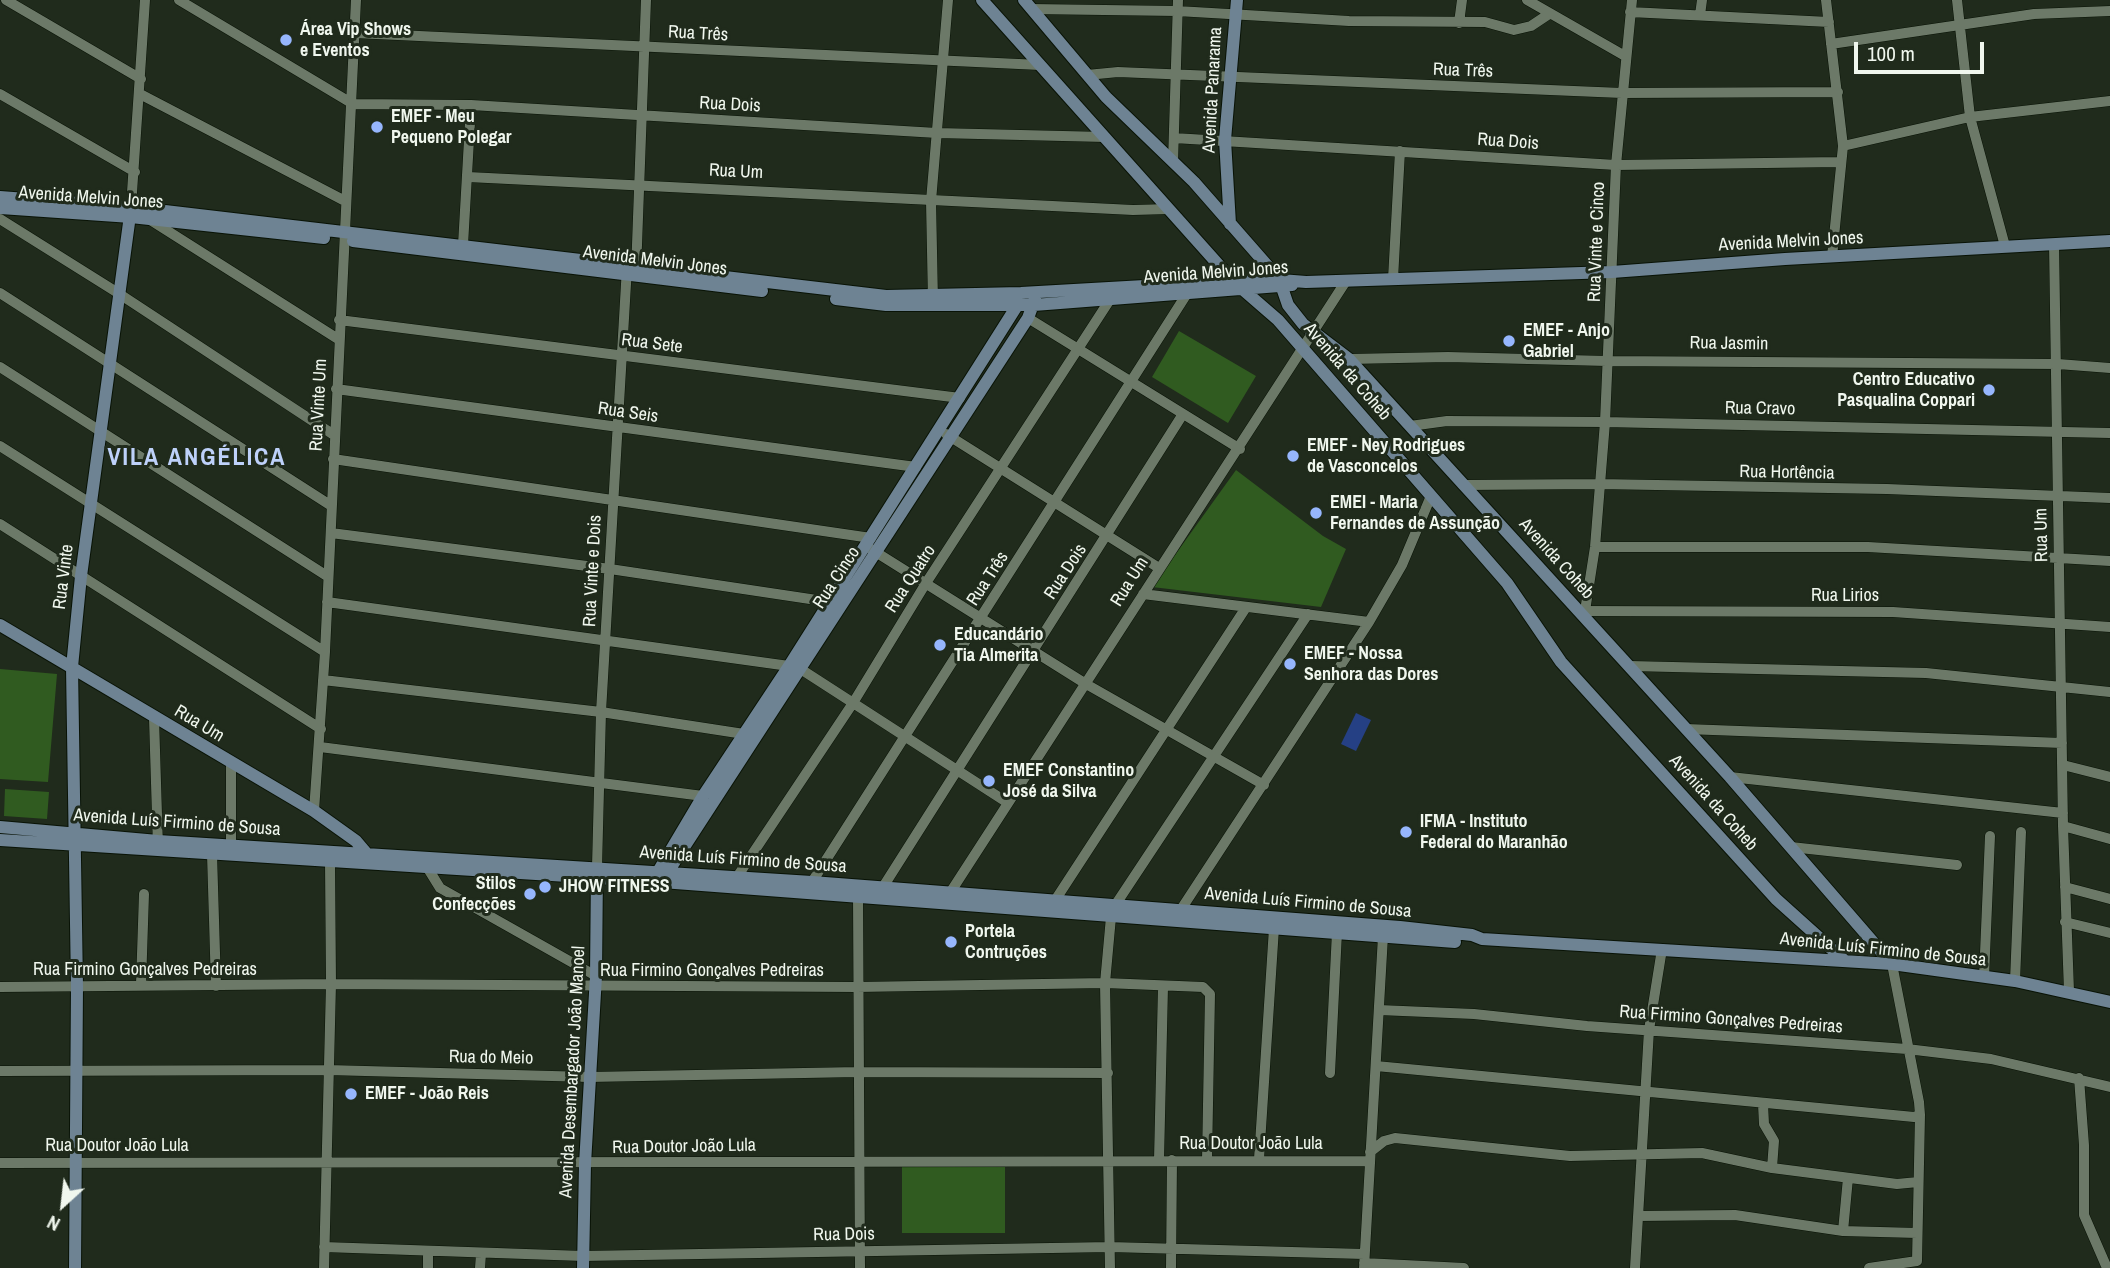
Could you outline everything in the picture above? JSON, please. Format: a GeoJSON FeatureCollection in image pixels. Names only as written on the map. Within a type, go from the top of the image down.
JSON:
{"type":"FeatureCollection","features":[{"type":"Feature","properties":{"kind":"main road","name":"Avenida da Coheb"},"geometry":{"type":"LineString","coordinates":[[982,0],[1238,285],[1270,310],[1507,583],[1561,662],[1776,899],[1845,961]]}},
{"type":"Feature","properties":{"kind":"main road","name":"Avenida Panarama"},"geometry":{"type":"LineString","coordinates":[[1230,224],[1225,140],[1237,0]]}},
{"type":"Feature","properties":{"kind":"main road"},"geometry":{"type":"LineString","coordinates":[[1027,5],[1087,75],[1173,162]]}},
{"type":"Feature","properties":{"kind":"main road","name":"Avenida Coheb"},"geometry":{"type":"LineString","coordinates":[[1173,162],[1194,182],[1280,283],[1295,315],[1313,333],[1349,359],[1582,611],[1892,964]]}},
{"type":"Feature","properties":{"kind":"main road","name":"Avenida Melvin Jones"},"geometry":{"type":"LineString","coordinates":[[0,197],[343,235],[631,272],[933,300],[1111,298],[1238,285]]}},
{"type":"Feature","properties":{"kind":"main road","name":"Avenida Melvin Jones"},"geometry":{"type":"LineString","coordinates":[[0,208],[131,212],[149,219],[463,245],[631,272]]}},
{"type":"Feature","properties":{"kind":"main road","name":"Rua Vinte"},"geometry":{"type":"LineString","coordinates":[[75,1268],[77,987],[72,667],[81,576],[131,212]]}},
{"type":"Feature","properties":{"kind":"main road","name":"Avenida Melvin Jones"},"geometry":{"type":"LineString","coordinates":[[1035,299],[1280,283],[1612,272],[2005,246],[2110,242]]}},
{"type":"Feature","properties":{"kind":"main road","name":"Rua Cinco"},"geometry":{"type":"LineString","coordinates":[[660,876],[702,796],[794,667],[830,602],[871,545],[916,467],[945,433],[960,398],[1020,299]]}},
{"type":"Feature","properties":{"kind":"main road","name":"Rua Cinco"},"geometry":{"type":"LineString","coordinates":[[660,876],[871,545],[945,433],[1028,318],[1035,299]]}},
{"type":"Feature","properties":{"kind":"main road","name":"Rua Um"},"geometry":{"type":"LineString","coordinates":[[0,625],[314,811],[356,841],[368,858]]}},
{"type":"Feature","properties":{"kind":"main road","name":"Avenida Luís Firmino de Sousa"},"geometry":{"type":"LineString","coordinates":[[0,827],[74,839],[158,846],[660,876],[752,883],[858,896],[1054,902],[1112,912]]}},
{"type":"Feature","properties":{"kind":"main road","name":"Avenida Luís Firmino de Sousa"},"geometry":{"type":"LineString","coordinates":[[0,840],[74,839]]}},
{"type":"Feature","properties":{"kind":"main road","name":"Avenida Luís Firmino de Sousa"},"geometry":{"type":"LineString","coordinates":[[158,846],[212,854],[231,850],[330,862],[368,858],[427,867],[598,872]]}},
{"type":"Feature","properties":{"kind":"main road","name":"Avenida Desembargador João Manoel"},"geometry":{"type":"LineString","coordinates":[[583,1262],[598,872]]}},
{"type":"Feature","properties":{"kind":"main road","name":"Avenida Luís Firmino de Sousa"},"geometry":{"type":"LineString","coordinates":[[660,876],[737,877],[752,883],[812,882],[883,887],[948,898],[1112,912],[1424,930],[1482,939],[1892,964],[2015,981],[2110,1002]]}},
{"type":"Feature","properties":{"kind":"main road","name":"Avenida Luís Firmino de Sousa"},"geometry":{"type":"LineString","coordinates":[[1177,915],[1274,928],[1289,924],[1337,932],[1471,943],[1482,939]]}},
{"type":"Feature","properties":{"kind":"street"},"geometry":{"type":"LineString","coordinates":[[6,0],[141,79]]}},
{"type":"Feature","properties":{"kind":"street","name":"Rua Vinte"},"geometry":{"type":"LineString","coordinates":[[131,212],[141,94],[145,0]]}},
{"type":"Feature","properties":{"kind":"street"},"geometry":{"type":"LineString","coordinates":[[178,0],[353,104]]}},
{"type":"Feature","properties":{"kind":"street","name":"Rua Vinte Um"},"geometry":{"type":"LineString","coordinates":[[314,811],[326,652],[330,505],[343,235],[353,104],[356,0]]}},
{"type":"Feature","properties":{"kind":"street","name":"Rua Vinte e Dois"},"geometry":{"type":"LineString","coordinates":[[598,872],[598,783],[616,427],[620,355],[640,184],[646,0]]}},
{"type":"Feature","properties":{"kind":"street"},"geometry":{"type":"LineString","coordinates":[[933,300],[931,201],[948,0]]}},
{"type":"Feature","properties":{"kind":"street"},"geometry":{"type":"LineString","coordinates":[[1459,23],[1462,0]]}},
{"type":"Feature","properties":{"kind":"street"},"geometry":{"type":"LineString","coordinates":[[1527,0],[1625,56]]}},
{"type":"Feature","properties":{"kind":"street","name":"Rua Vinte e Cinco"},"geometry":{"type":"LineString","coordinates":[[1582,611],[1595,547],[1605,422],[1616,165],[1632,0]]}},
{"type":"Feature","properties":{"kind":"street"},"geometry":{"type":"LineString","coordinates":[[1700,15],[1702,0]]}},
{"type":"Feature","properties":{"kind":"street"},"geometry":{"type":"LineString","coordinates":[[1826,0],[1843,146],[1832,257]]}},
{"type":"Feature","properties":{"kind":"street"},"geometry":{"type":"LineString","coordinates":[[1957,0],[1970,117],[2005,246]]}},
{"type":"Feature","properties":{"kind":"street"},"geometry":{"type":"LineString","coordinates":[[1027,5],[1178,5],[1234,15],[1485,22],[1514,30],[1531,26],[1549,14]]}},
{"type":"Feature","properties":{"kind":"street"},"geometry":{"type":"LineString","coordinates":[[1173,162],[1178,5]]}},
{"type":"Feature","properties":{"kind":"street"},"geometry":{"type":"LineString","coordinates":[[1630,12],[1829,22]]}},
{"type":"Feature","properties":{"kind":"street"},"geometry":{"type":"LineString","coordinates":[[1831,44],[2034,14],[2110,12]]}},
{"type":"Feature","properties":{"kind":"street","name":"Rua Três"},"geometry":{"type":"LineString","coordinates":[[355,33],[942,63],[1040,65]]}},
{"type":"Feature","properties":{"kind":"street","name":"Rua Três"},"geometry":{"type":"LineString","coordinates":[[1087,75],[1118,72],[1622,93],[1838,92]]}},
{"type":"Feature","properties":{"kind":"street"},"geometry":{"type":"LineString","coordinates":[[0,94],[135,172]]}},
{"type":"Feature","properties":{"kind":"street"},"geometry":{"type":"LineString","coordinates":[[141,94],[345,201]]}},
{"type":"Feature","properties":{"kind":"street"},"geometry":{"type":"LineString","coordinates":[[1843,146],[1970,117],[2110,101]]}},
{"type":"Feature","properties":{"kind":"street","name":"Rua Dois"},"geometry":{"type":"LineString","coordinates":[[353,104],[471,105],[937,133],[1105,137]]}},
{"type":"Feature","properties":{"kind":"street"},"geometry":{"type":"LineString","coordinates":[[463,245],[471,105]]}},
{"type":"Feature","properties":{"kind":"street","name":"Rua Dois"},"geometry":{"type":"LineString","coordinates":[[1174,138],[1616,165],[1840,162]]}},
{"type":"Feature","properties":{"kind":"street"},"geometry":{"type":"LineString","coordinates":[[1393,279],[1400,151]]}},
{"type":"Feature","properties":{"kind":"street","name":"Rua Um"},"geometry":{"type":"LineString","coordinates":[[468,177],[931,201],[1170,209]]}},
{"type":"Feature","properties":{"kind":"street"},"geometry":{"type":"LineString","coordinates":[[0,219],[118,293],[334,436]]}},
{"type":"Feature","properties":{"kind":"street"},"geometry":{"type":"LineString","coordinates":[[149,219],[338,339]]}},
{"type":"Feature","properties":{"kind":"street","name":"Rua Um"},"geometry":{"type":"LineString","coordinates":[[2054,244],[2060,431],[2063,826],[2069,991]]}},
{"type":"Feature","properties":{"kind":"street","name":"Rua Um"},"geometry":{"type":"LineString","coordinates":[[948,898],[1346,281]]}},
{"type":"Feature","properties":{"kind":"street","name":"Rua Três"},"geometry":{"type":"LineString","coordinates":[[812,882],[1133,383],[1188,292]]}},
{"type":"Feature","properties":{"kind":"street"},"geometry":{"type":"LineString","coordinates":[[0,293],[330,505]]}},
{"type":"Feature","properties":{"kind":"street","name":"Rua Quatro"},"geometry":{"type":"LineString","coordinates":[[737,877],[853,703],[926,583],[1003,469],[1111,298]]}},
{"type":"Feature","properties":{"kind":"street"},"geometry":{"type":"LineString","coordinates":[[1028,318],[1240,449]]}},
{"type":"Feature","properties":{"kind":"street","name":"Rua Sete"},"geometry":{"type":"LineString","coordinates":[[339,320],[960,398]]}},
{"type":"Feature","properties":{"kind":"street","name":"Rua Jasmin"},"geometry":{"type":"LineString","coordinates":[[1349,359],[1448,357],[1607,361],[2058,364],[2110,368]]}},
{"type":"Feature","properties":{"kind":"street"},"geometry":{"type":"LineString","coordinates":[[0,368],[327,576]]}},
{"type":"Feature","properties":{"kind":"street","name":"Rua Seis"},"geometry":{"type":"LineString","coordinates":[[336,389],[916,467]]}},
{"type":"Feature","properties":{"kind":"street","name":"Rua Dois"},"geometry":{"type":"LineString","coordinates":[[883,887],[1183,414]]}},
{"type":"Feature","properties":{"kind":"street","name":"Rua Cravo"},"geometry":{"type":"LineString","coordinates":[[1409,426],[1447,421],[1605,422],[2110,433]]}},
{"type":"Feature","properties":{"kind":"street"},"geometry":{"type":"LineString","coordinates":[[945,433],[1159,568]]}},
{"type":"Feature","properties":{"kind":"street"},"geometry":{"type":"LineString","coordinates":[[0,446],[326,652]]}},
{"type":"Feature","properties":{"kind":"street","name":"Rua Cinco"},"geometry":{"type":"LineString","coordinates":[[333,459],[614,498],[871,545]]}},
{"type":"Feature","properties":{"kind":"street","name":"Rua Hortência"},"geometry":{"type":"LineString","coordinates":[[1463,485],[1599,484],[2110,498]]}},
{"type":"Feature","properties":{"kind":"street"},"geometry":{"type":"LineString","coordinates":[[1177,915],[1369,622],[1402,565],[1431,496]]}},
{"type":"Feature","properties":{"kind":"street"},"geometry":{"type":"LineString","coordinates":[[0,524],[321,729]]}},
{"type":"Feature","properties":{"kind":"street"},"geometry":{"type":"LineString","coordinates":[[331,533],[610,569],[830,602]]}},
{"type":"Feature","properties":{"kind":"street"},"geometry":{"type":"LineString","coordinates":[[871,545],[1086,684],[1264,785]]}},
{"type":"Feature","properties":{"kind":"street"},"geometry":{"type":"LineString","coordinates":[[1595,547],[1868,547],[2110,561]]}},
{"type":"Feature","properties":{"kind":"street"},"geometry":{"type":"LineString","coordinates":[[1143,594],[1245,609],[1369,622]]}},
{"type":"Feature","properties":{"kind":"street"},"geometry":{"type":"LineString","coordinates":[[327,602],[794,667],[1008,803]]}},
{"type":"Feature","properties":{"kind":"street"},"geometry":{"type":"LineString","coordinates":[[1054,902],[1245,609]]}},
{"type":"Feature","properties":{"kind":"street","name":"Rua Lirios"},"geometry":{"type":"LineString","coordinates":[[1582,611],[1893,612],[2110,627]]}},
{"type":"Feature","properties":{"kind":"street"},"geometry":{"type":"LineString","coordinates":[[1110,1268],[1105,983],[1112,912],[1308,614]]}},
{"type":"Feature","properties":{"kind":"street"},"geometry":{"type":"LineString","coordinates":[[1630,666],[1926,673],[2110,692]]}},
{"type":"Feature","properties":{"kind":"street"},"geometry":{"type":"LineString","coordinates":[[323,680],[601,712],[744,734]]}},
{"type":"Feature","properties":{"kind":"street"},"geometry":{"type":"LineString","coordinates":[[154,718],[158,846]]}},
{"type":"Feature","properties":{"kind":"street"},"geometry":{"type":"LineString","coordinates":[[1686,729],[2062,743]]}},
{"type":"Feature","properties":{"kind":"street"},"geometry":{"type":"LineString","coordinates":[[320,747],[702,796]]}},
{"type":"Feature","properties":{"kind":"street"},"geometry":{"type":"LineString","coordinates":[[231,764],[231,850]]}},
{"type":"Feature","properties":{"kind":"street"},"geometry":{"type":"LineString","coordinates":[[2063,765],[2110,777]]}},
{"type":"Feature","properties":{"kind":"street"},"geometry":{"type":"LineString","coordinates":[[1730,777],[2063,813]]}},
{"type":"Feature","properties":{"kind":"street"},"geometry":{"type":"LineString","coordinates":[[2063,826],[2110,839]]}},
{"type":"Feature","properties":{"kind":"street"},"geometry":{"type":"LineString","coordinates":[[2015,981],[2021,832]]}},
{"type":"Feature","properties":{"kind":"street"},"geometry":{"type":"LineString","coordinates":[[1984,977],[1990,836]]}},
{"type":"Feature","properties":{"kind":"street"},"geometry":{"type":"LineString","coordinates":[[1791,847],[1957,865]]}},
{"type":"Feature","properties":{"kind":"street"},"geometry":{"type":"LineString","coordinates":[[212,854],[216,986]]}},
{"type":"Feature","properties":{"kind":"street"},"geometry":{"type":"LineString","coordinates":[[324,1268],[331,984],[330,862]]}},
{"type":"Feature","properties":{"kind":"street"},"geometry":{"type":"LineString","coordinates":[[427,867],[440,888],[595,981]]}},
{"type":"Feature","properties":{"kind":"street"},"geometry":{"type":"LineString","coordinates":[[2065,887],[2110,899]]}},
{"type":"Feature","properties":{"kind":"street"},"geometry":{"type":"LineString","coordinates":[[141,985],[144,894]]}},
{"type":"Feature","properties":{"kind":"street"},"geometry":{"type":"LineString","coordinates":[[858,896],[860,1268]]}},
{"type":"Feature","properties":{"kind":"street"},"geometry":{"type":"LineString","coordinates":[[2065,922],[2110,933]]}},
{"type":"Feature","properties":{"kind":"street"},"geometry":{"type":"LineString","coordinates":[[1259,1159],[1274,928]]}},
{"type":"Feature","properties":{"kind":"street"},"geometry":{"type":"LineString","coordinates":[[1330,1073],[1337,932]]}},
{"type":"Feature","properties":{"kind":"street"},"geometry":{"type":"LineString","coordinates":[[1364,1262],[1383,936]]}},
{"type":"Feature","properties":{"kind":"street"},"geometry":{"type":"LineString","coordinates":[[1635,1268],[1649,1030],[1662,949]]}},
{"type":"Feature","properties":{"kind":"street"},"geometry":{"type":"LineString","coordinates":[[1869,1268],[1917,1261],[1920,1115],[1892,964]]}},
{"type":"Feature","properties":{"kind":"street","name":"Rua Firmino Gonçalves Pedreiras"},"geometry":{"type":"LineString","coordinates":[[0,987],[595,981],[857,987],[1105,983],[1203,987],[1210,995],[1207,1160]]}},
{"type":"Feature","properties":{"kind":"street"},"geometry":{"type":"LineString","coordinates":[[1159,1160],[1163,987]]}},
{"type":"Feature","properties":{"kind":"street","name":"Rua Firmino Gonçalves Pedreiras"},"geometry":{"type":"LineString","coordinates":[[1379,1010],[1474,1014],[1907,1049],[1991,1059],[2110,1087]]}},
{"type":"Feature","properties":{"kind":"street"},"geometry":{"type":"LineString","coordinates":[[1376,1066],[1906,1117],[1920,1115]]}},
{"type":"Feature","properties":{"kind":"street","name":"Rua do Meio"},"geometry":{"type":"LineString","coordinates":[[0,1071],[328,1070],[589,1077],[858,1072],[1108,1073]]}},
{"type":"Feature","properties":{"kind":"street"},"geometry":{"type":"LineString","coordinates":[[2079,1078],[2084,1145],[2084,1214],[2107,1268]]}},
{"type":"Feature","properties":{"kind":"street"},"geometry":{"type":"LineString","coordinates":[[1763,1104],[1764,1125],[1773,1141],[1772,1168]]}},
{"type":"Feature","properties":{"kind":"street"},"geometry":{"type":"LineString","coordinates":[[1370,1156],[1384,1141],[1395,1138],[1570,1156],[1721,1155],[1772,1168],[1897,1184],[1918,1182]]}},
{"type":"Feature","properties":{"kind":"street","name":"Rua Doutor João Lula"},"geometry":{"type":"LineString","coordinates":[[0,1163],[325,1160],[585,1164],[1207,1160],[1370,1156]]}},
{"type":"Feature","properties":{"kind":"street"},"geometry":{"type":"LineString","coordinates":[[1171,1268],[1172,1160]]}},
{"type":"Feature","properties":{"kind":"street"},"geometry":{"type":"LineString","coordinates":[[1843,1231],[1849,1178]]}},
{"type":"Feature","properties":{"kind":"street"},"geometry":{"type":"LineString","coordinates":[[1639,1216],[1735,1214],[1843,1231],[1917,1233]]}},
{"type":"Feature","properties":{"kind":"street","name":"Rua Dois"},"geometry":{"type":"LineString","coordinates":[[324,1247],[583,1262],[860,1250],[1171,1248],[1464,1268]]}},
{"type":"Feature","properties":{"kind":"street"},"geometry":{"type":"LineString","coordinates":[[428,1252],[428,1268]]}},
{"type":"Feature","properties":{"kind":"street"},"geometry":{"type":"LineString","coordinates":[[480,1268],[481,1254]]}},
{"type":"Feature","properties":{"kind":"green space"},"geometry":{"type":"Polygon","coordinates":[[[1179,331],[1256,376],[1228,423],[1152,377],[1179,331]]]}},
{"type":"Feature","properties":{"kind":"green space"},"geometry":{"type":"Polygon","coordinates":[[[1236,470],[1323,536],[1346,549],[1321,607],[1152,587],[1236,470]]]}},
{"type":"Feature","properties":{"kind":"green space"},"geometry":{"type":"Polygon","coordinates":[[[0,669],[57,674],[48,782],[0,779],[0,669]]]}},
{"type":"Feature","properties":{"kind":"green space"},"geometry":{"type":"Polygon","coordinates":[[[5,789],[49,792],[47,819],[4,816],[5,789]]]}},
{"type":"Feature","properties":{"kind":"green space"},"geometry":{"type":"Polygon","coordinates":[[[902,1165],[1005,1166],[1005,1233],[902,1233],[902,1165]]]}},
{"type":"Feature","properties":{"kind":"water"},"geometry":{"type":"Polygon","coordinates":[[[1356,713],[1371,720],[1356,751],[1341,744],[1356,713]]]}},
{"type":"Feature","properties":{"kind":"place","name":"Área Vip Shows e Eventos"},"geometry":{"type":"Point","coordinates":[286,40]}},
{"type":"Feature","properties":{"kind":"place","name":"EMEF - Meu Pequeno Polegar"},"geometry":{"type":"Point","coordinates":[377,127]}},
{"type":"Feature","properties":{"kind":"place","name":"EMEF - Anjo Gabriel"},"geometry":{"type":"Point","coordinates":[1509,341]}},
{"type":"Feature","properties":{"kind":"place","name":"Centro Educativo Pasqualina Coppari"},"geometry":{"type":"Point","coordinates":[1989,390]}},
{"type":"Feature","properties":{"kind":"place","name":"EMEF - Ney Rodrigues de Vasconcelos"},"geometry":{"type":"Point","coordinates":[1293,456]}},
{"type":"Feature","properties":{"kind":"place","name":"EMEI - Maria Fernandes de Assunção"},"geometry":{"type":"Point","coordinates":[1316,513]}},
{"type":"Feature","properties":{"kind":"place","name":"Educandário Tia Almerita"},"geometry":{"type":"Point","coordinates":[940,645]}},
{"type":"Feature","properties":{"kind":"place","name":"EMEF - Nossa Senhora das Dores"},"geometry":{"type":"Point","coordinates":[1290,664]}},
{"type":"Feature","properties":{"kind":"place","name":"EMEF Constantino José da Silva"},"geometry":{"type":"Point","coordinates":[989,781]}},
{"type":"Feature","properties":{"kind":"place","name":"IFMA - Instituto Federal do Maranhão"},"geometry":{"type":"Point","coordinates":[1406,832]}},
{"type":"Feature","properties":{"kind":"place","name":"JHOW FITNESS"},"geometry":{"type":"Point","coordinates":[545,887]}},
{"type":"Feature","properties":{"kind":"place","name":"Stilos Confecções"},"geometry":{"type":"Point","coordinates":[530,894]}},
{"type":"Feature","properties":{"kind":"place","name":"Portela Contruções"},"geometry":{"type":"Point","coordinates":[951,942]}},
{"type":"Feature","properties":{"kind":"place","name":"EMEF - João Reis"},"geometry":{"type":"Point","coordinates":[351,1094]}},
{"type":"Feature","properties":{"kind":"district","name":"VILA ANGÉLICA"},"geometry":{"type":"Point","coordinates":[197,459]}}]}
